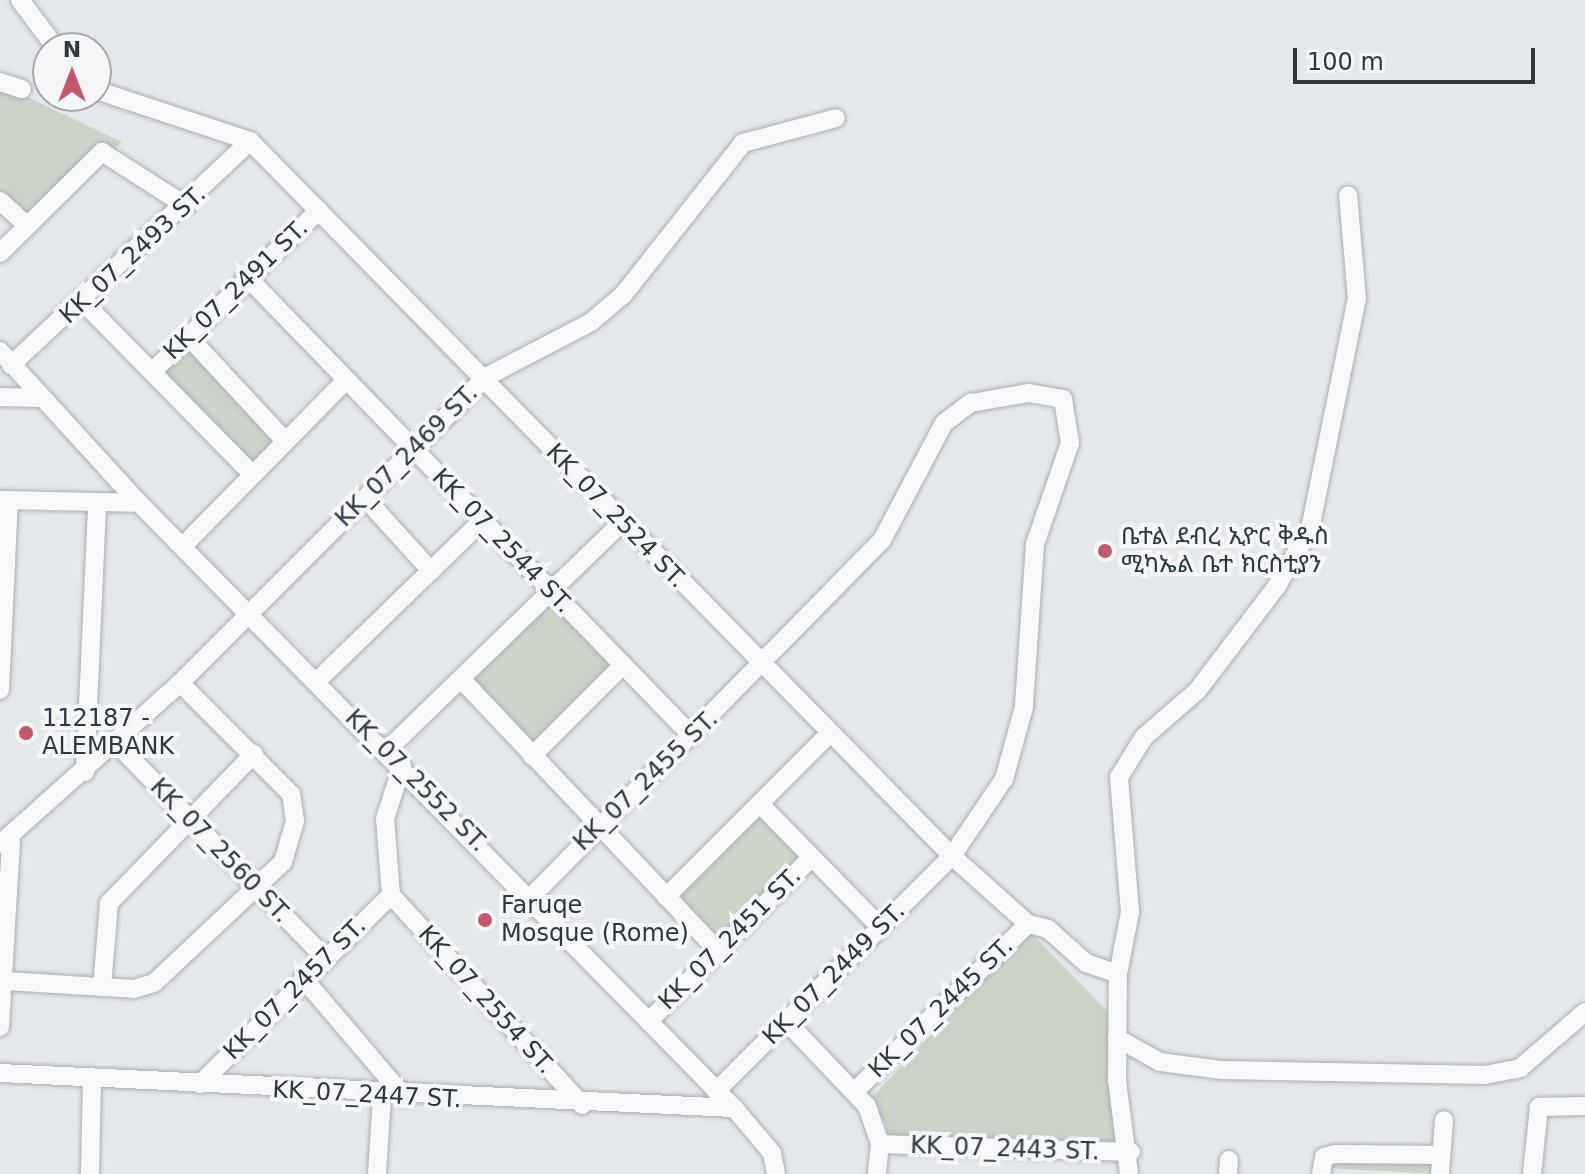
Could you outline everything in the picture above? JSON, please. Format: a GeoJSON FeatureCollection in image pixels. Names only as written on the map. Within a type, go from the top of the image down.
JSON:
{"type":"FeatureCollection","features":[{"type":"Feature","properties":{"kind":"street"},"geometry":{"type":"LineString","coordinates":[[20,0],[44,32]]}},
{"type":"Feature","properties":{"kind":"street"},"geometry":{"type":"LineString","coordinates":[[0,82],[22,89]]}},
{"type":"Feature","properties":{"kind":"street","name":"KK_07_2524 ST."},"geometry":{"type":"LineString","coordinates":[[112,95],[250,141],[486,377],[620,524],[827,736],[952,856],[1028,924],[1048,929],[1086,963],[1118,974]]}},
{"type":"Feature","properties":{"kind":"street","name":"KK_07_2469 ST."},"geometry":{"type":"LineString","coordinates":[[5,842],[180,683],[250,609],[417,452],[486,377],[591,322],[623,295],[743,143],[836,118]]}},
{"type":"Feature","properties":{"kind":"street","name":"KK_07_2493 ST."},"geometry":{"type":"LineString","coordinates":[[6,358],[85,304],[250,141]]}},
{"type":"Feature","properties":{"kind":"street"},"geometry":{"type":"LineString","coordinates":[[0,253],[102,152],[186,206]]}},
{"type":"Feature","properties":{"kind":"street"},"geometry":{"type":"LineString","coordinates":[[1129,1174],[1131,1152],[1117,1038],[1118,974],[1130,912],[1119,777],[1144,737],[1197,691],[1277,586],[1310,529],[1357,299],[1348,195]]}},
{"type":"Feature","properties":{"kind":"street"},"geometry":{"type":"LineString","coordinates":[[0,201],[27,225]]}},
{"type":"Feature","properties":{"kind":"street","name":"KK_07_2491 ST."},"geometry":{"type":"LineString","coordinates":[[153,371],[246,276],[319,210]]}},
{"type":"Feature","properties":{"kind":"street","name":"KK_07_2544 ST."},"geometry":{"type":"LineString","coordinates":[[246,276],[481,522],[692,736]]}},
{"type":"Feature","properties":{"kind":"street"},"geometry":{"type":"LineString","coordinates":[[85,304],[251,473]]}},
{"type":"Feature","properties":{"kind":"street"},"geometry":{"type":"LineString","coordinates":[[187,335],[285,441]]}},
{"type":"Feature","properties":{"kind":"street","name":"KK_07_2552 ST."},"geometry":{"type":"LineString","coordinates":[[6,358],[139,503],[250,609],[734,1108],[772,1153],[776,1174]]}},
{"type":"Feature","properties":{"kind":"street"},"geometry":{"type":"LineString","coordinates":[[183,546],[251,473],[345,381]]}},
{"type":"Feature","properties":{"kind":"street","name":"KK_07_2455 ST."},"geometry":{"type":"LineString","coordinates":[[531,897],[596,827],[762,666],[882,540],[944,423],[971,403],[1029,393],[1063,399],[1070,443],[1035,544],[1020,733],[1004,779],[952,856]]}},
{"type":"Feature","properties":{"kind":"street"},"geometry":{"type":"LineString","coordinates":[[0,397],[40,398]]}},
{"type":"Feature","properties":{"kind":"street"},"geometry":{"type":"LineString","coordinates":[[366,499],[431,571]]}},
{"type":"Feature","properties":{"kind":"street"},"geometry":{"type":"LineString","coordinates":[[0,690],[4,500],[97,506],[139,503]]}},
{"type":"Feature","properties":{"kind":"street"},"geometry":{"type":"LineString","coordinates":[[85,772],[97,506]]}},
{"type":"Feature","properties":{"kind":"street"},"geometry":{"type":"LineString","coordinates":[[317,681],[481,522]]}},
{"type":"Feature","properties":{"kind":"street"},"geometry":{"type":"LineString","coordinates":[[386,751],[620,524]]}},
{"type":"Feature","properties":{"kind":"street"},"geometry":{"type":"LineString","coordinates":[[532,756],[623,665]]}},
{"type":"Feature","properties":{"kind":"street"},"geometry":{"type":"LineString","coordinates":[[461,679],[596,827],[719,952]]}},
{"type":"Feature","properties":{"kind":"street"},"geometry":{"type":"LineString","coordinates":[[5,981],[134,989],[171,973],[283,862],[295,803],[254,754],[180,683]]}},
{"type":"Feature","properties":{"kind":"street"},"geometry":{"type":"LineString","coordinates":[[666,897],[827,736]]}},
{"type":"Feature","properties":{"kind":"street","name":"KK_07_2560 ST."},"geometry":{"type":"LineString","coordinates":[[116,743],[254,889],[324,957]]}},
{"type":"Feature","properties":{"kind":"street"},"geometry":{"type":"LineString","coordinates":[[102,987],[109,903],[185,816],[254,754]]}},
{"type":"Feature","properties":{"kind":"street"},"geometry":{"type":"LineString","coordinates":[[391,895],[385,819],[402,766]]}},
{"type":"Feature","properties":{"kind":"street"},"geometry":{"type":"LineString","coordinates":[[760,804],[881,928]]}},
{"type":"Feature","properties":{"kind":"street"},"geometry":{"type":"LineString","coordinates":[[0,1027],[5,981],[5,842]]}},
{"type":"Feature","properties":{"kind":"street","name":"KK_07_2449 ST."},"geometry":{"type":"LineString","coordinates":[[716,1091],[952,856]]}},
{"type":"Feature","properties":{"kind":"street","name":"KK_07_2451 ST."},"geometry":{"type":"LineString","coordinates":[[649,1021],[811,858]]}},
{"type":"Feature","properties":{"kind":"street","name":"KK_07_2457 ST."},"geometry":{"type":"LineString","coordinates":[[200,1084],[324,957],[391,895]]}},
{"type":"Feature","properties":{"kind":"street","name":"KK_07_2554 ST."},"geometry":{"type":"LineString","coordinates":[[391,895],[582,1105]]}},
{"type":"Feature","properties":{"kind":"street","name":"KK_07_2445 ST."},"geometry":{"type":"LineString","coordinates":[[854,1092],[1028,924]]}},
{"type":"Feature","properties":{"kind":"street"},"geometry":{"type":"LineString","coordinates":[[303,978],[405,1098]]}},
{"type":"Feature","properties":{"kind":"street"},"geometry":{"type":"LineString","coordinates":[[1117,1038],[1160,1062],[1222,1070],[1485,1075],[1520,1068],[1585,1012]]}},
{"type":"Feature","properties":{"kind":"street"},"geometry":{"type":"LineString","coordinates":[[786,1021],[854,1092],[880,1144],[877,1174]]}},
{"type":"Feature","properties":{"kind":"street","name":"KK_07_2447 ST."},"geometry":{"type":"LineString","coordinates":[[0,1073],[92,1082],[200,1084],[382,1097],[734,1108]]}},
{"type":"Feature","properties":{"kind":"street"},"geometry":{"type":"LineString","coordinates":[[91,1174],[92,1082]]}},
{"type":"Feature","properties":{"kind":"street"},"geometry":{"type":"LineString","coordinates":[[377,1174],[382,1097]]}},
{"type":"Feature","properties":{"kind":"street"},"geometry":{"type":"LineString","coordinates":[[1532,1174],[1539,1107],[1585,1106]]}},
{"type":"Feature","properties":{"kind":"street"},"geometry":{"type":"LineString","coordinates":[[1322,1166],[1441,1165],[1444,1120]]}},
{"type":"Feature","properties":{"kind":"street","name":"KK_07_2443 ST."},"geometry":{"type":"LineString","coordinates":[[880,1144],[1024,1154],[1131,1152]]}},
{"type":"Feature","properties":{"kind":"street"},"geometry":{"type":"LineString","coordinates":[[1022,1174],[1024,1154]]}},
{"type":"Feature","properties":{"kind":"shaded area"},"geometry":{"type":"Polygon","coordinates":[[[0,84],[32,99],[32,112],[59,112],[122,142],[27,225],[0,201],[0,84]]]}},
{"type":"Feature","properties":{"kind":"shaded area"},"geometry":{"type":"Polygon","coordinates":[[[187,335],[285,440],[249,474],[150,369],[187,335]]]}},
{"type":"Feature","properties":{"kind":"shaded area"},"geometry":{"type":"Polygon","coordinates":[[[551,592],[624,665],[535,753],[463,680],[551,592]]]}},
{"type":"Feature","properties":{"kind":"shaded area"},"geometry":{"type":"Polygon","coordinates":[[[760,804],[810,858],[714,948],[663,894],[760,804]]]}},
{"type":"Feature","properties":{"kind":"shaded area"},"geometry":{"type":"Polygon","coordinates":[[[1030,932],[1115,1019],[1135,1160],[889,1152],[886,1125],[871,1098],[1030,932]]]}},
{"type":"Feature","properties":{"kind":"shaded area"},"geometry":{"type":"Polygon","coordinates":[[[1324,1149],[1441,1155],[1440,1174],[1323,1168],[1324,1149]]]}},
{"type":"Feature","properties":{"kind":"place","name":"ቤተል ደብረ ኢዮር ቅዱስ ሚካኤል ቤተ ክርስቲያን"},"geometry":{"type":"Point","coordinates":[1105,551]}},
{"type":"Feature","properties":{"kind":"place","name":"112187 - ALEMBANK"},"geometry":{"type":"Point","coordinates":[26,733]}},
{"type":"Feature","properties":{"kind":"place","name":"Faruqe Mosque (Rome)"},"geometry":{"type":"Point","coordinates":[485,920]}}]}
